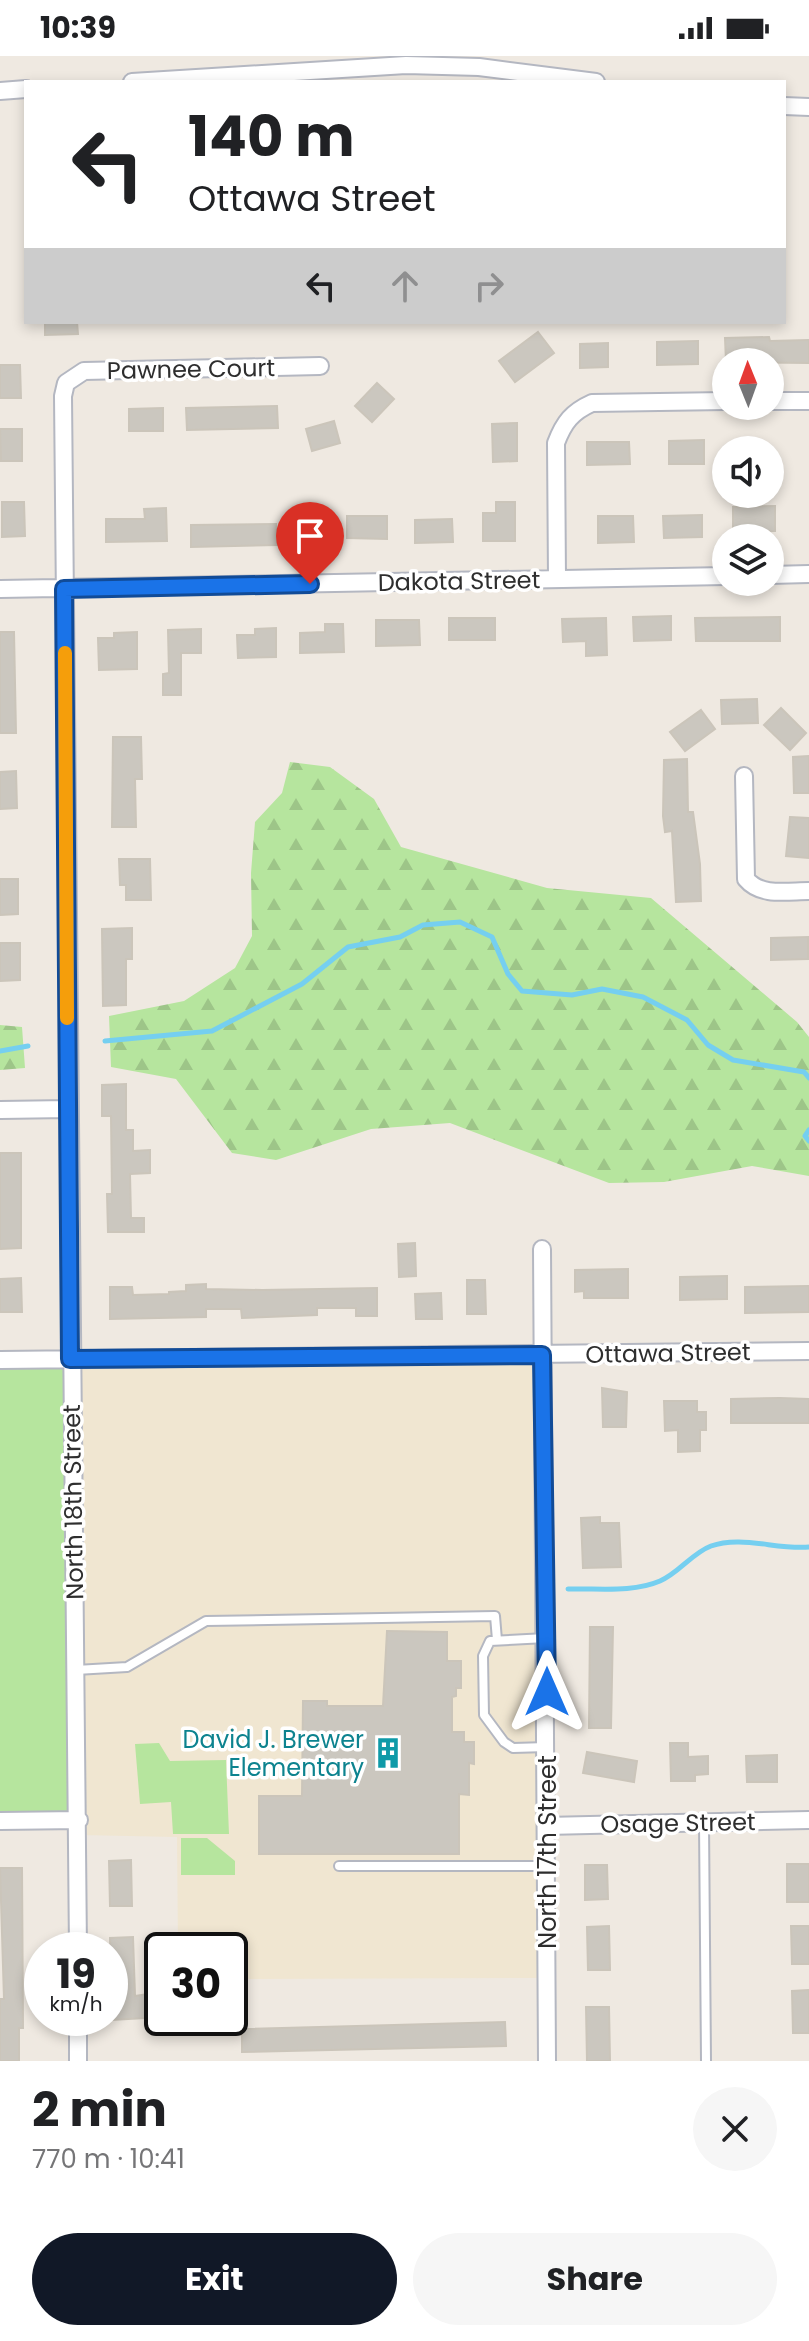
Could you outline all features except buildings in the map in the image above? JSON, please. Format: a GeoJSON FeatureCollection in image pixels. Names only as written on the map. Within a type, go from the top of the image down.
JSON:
{"type":"FeatureCollection","features":[{"type":"Feature","properties":{"kind":"street"},"geometry":{"type":"LineString","coordinates":[[164,80],[406,65],[479,67],[580,80]]}},
{"type":"Feature","properties":{"kind":"street"},"geometry":{"type":"LineString","coordinates":[[0,91],[24,89]]}},
{"type":"Feature","properties":{"kind":"street"},"geometry":{"type":"LineString","coordinates":[[786,106],[809,107]]}},
{"type":"Feature","properties":{"kind":"street","name":"Pawnee Court"},"geometry":{"type":"LineString","coordinates":[[66,383],[84,371],[320,366]]}},
{"type":"Feature","properties":{"kind":"street","name":"North 18th Street"},"geometry":{"type":"LineString","coordinates":[[66,383],[62,421],[78,1932]]}},
{"type":"Feature","properties":{"kind":"street"},"geometry":{"type":"LineString","coordinates":[[557,579],[556,443],[563,425],[575,411],[592,403],[712,401]]}},
{"type":"Feature","properties":{"kind":"street"},"geometry":{"type":"LineString","coordinates":[[784,401],[809,401]]}},
{"type":"Feature","properties":{"kind":"street"},"geometry":{"type":"LineString","coordinates":[[784,575],[809,574]]}},
{"type":"Feature","properties":{"kind":"street","name":"Dakota Street"},"geometry":{"type":"LineString","coordinates":[[0,589],[712,576]]}},
{"type":"Feature","properties":{"kind":"street"},"geometry":{"type":"LineString","coordinates":[[744,776],[746,879],[754,888],[765,891],[809,891]]}},
{"type":"Feature","properties":{"kind":"street"},"geometry":{"type":"LineString","coordinates":[[0,1110],[68,1109]]}},
{"type":"Feature","properties":{"kind":"street","name":"North 17th Street"},"geometry":{"type":"LineString","coordinates":[[542,1249],[547,2061]]}},
{"type":"Feature","properties":{"kind":"street","name":"Ottawa Street"},"geometry":{"type":"LineString","coordinates":[[0,1360],[809,1351]]}},
{"type":"Feature","properties":{"kind":"street"},"geometry":{"type":"LineString","coordinates":[[0,1821],[79,1820]]}},
{"type":"Feature","properties":{"kind":"street","name":"Osage Street"},"geometry":{"type":"LineString","coordinates":[[546,1826],[809,1820]]}},
{"type":"Feature","properties":{"kind":"street"},"geometry":{"type":"LineString","coordinates":[[78,2036],[78,2061]]}},
{"type":"Feature","properties":{"kind":"lane"},"geometry":{"type":"LineString","coordinates":[[76,1670],[127,1667],[206,1621],[495,1616],[497,1640]]}},
{"type":"Feature","properties":{"kind":"lane"},"geometry":{"type":"LineString","coordinates":[[546,1638],[497,1640],[486,1644],[483,1656],[484,1715],[513,1748],[547,1747]]}},
{"type":"Feature","properties":{"kind":"lane"},"geometry":{"type":"LineString","coordinates":[[704,1823],[706,2061]]}},
{"type":"Feature","properties":{"kind":"lane"},"geometry":{"type":"LineString","coordinates":[[339,1866],[547,1866]]}},
{"type":"Feature","properties":{"kind":"shaded area"},"geometry":{"type":"Polygon","coordinates":[[[542,1355],[547,1978],[248,1979],[248,1932],[178,1932],[177,1837],[79,1835],[70,1359],[542,1355]]]}},
{"type":"Feature","properties":{"kind":"green space"},"geometry":{"type":"Polygon","coordinates":[[[290,762],[330,767],[374,799],[401,847],[547,888],[651,898],[797,1022],[809,1037],[809,1176],[752,1166],[664,1182],[609,1183],[450,1123],[371,1129],[276,1160],[232,1153],[176,1079],[111,1067],[109,1016],[184,1001],[235,968],[252,936],[251,873],[255,822],[282,793],[290,762]]]}},
{"type":"Feature","properties":{"kind":"green space"},"geometry":{"type":"Polygon","coordinates":[[[0,1025],[22,1027],[25,1068],[0,1070],[0,1025]]]}},
{"type":"Feature","properties":{"kind":"green space"},"geometry":{"type":"Polygon","coordinates":[[[70,1359],[79,1820],[0,1821],[0,1360],[70,1359]]]}},
{"type":"Feature","properties":{"kind":"green space"},"geometry":{"type":"Polygon","coordinates":[[[159,1743],[170,1761],[226,1760],[229,1834],[173,1834],[171,1802],[140,1804],[135,1744],[159,1743]]]}},
{"type":"Feature","properties":{"kind":"green space"},"geometry":{"type":"Polygon","coordinates":[[[181,1838],[207,1838],[235,1861],[235,1875],[181,1875],[181,1838]]]}},
{"type":"Feature","properties":{"kind":"waterway"},"geometry":{"type":"LineString","coordinates":[[105,1041],[212,1031],[302,984],[348,947],[400,937],[423,925],[460,922],[492,937],[508,974],[522,991],[572,995],[602,989],[643,997],[687,1020],[708,1045],[733,1060],[804,1072],[809,1078]]}},
{"type":"Feature","properties":{"kind":"waterway"},"geometry":{"type":"LineString","coordinates":[[0,1051],[28,1046]]}},
{"type":"Feature","properties":{"kind":"waterway"},"geometry":{"type":"LineString","coordinates":[[809,1130],[805,1136],[809,1141]]}},
{"type":"Feature","properties":{"kind":"waterway"},"geometry":{"type":"LineString","coordinates":[[568,1589],[626,1589],[649,1585],[667,1577],[704,1549],[723,1543],[809,1547]]}},
{"type":"Feature","properties":{"kind":"slow traffic"},"geometry":{"type":"LineString","coordinates":[[65,653],[67,1018]]}},
{"type":"Feature","properties":{"kind":"place","name":"David J. Brewer Elementary"},"geometry":{"type":"Point","coordinates":[388,1753]}},
{"type":"Feature","properties":{"kind":"route"},"geometry":{"type":"LineString","coordinates":[[310,584],[64,589],[70,1359],[542,1355],[547,1692]]}}]}
